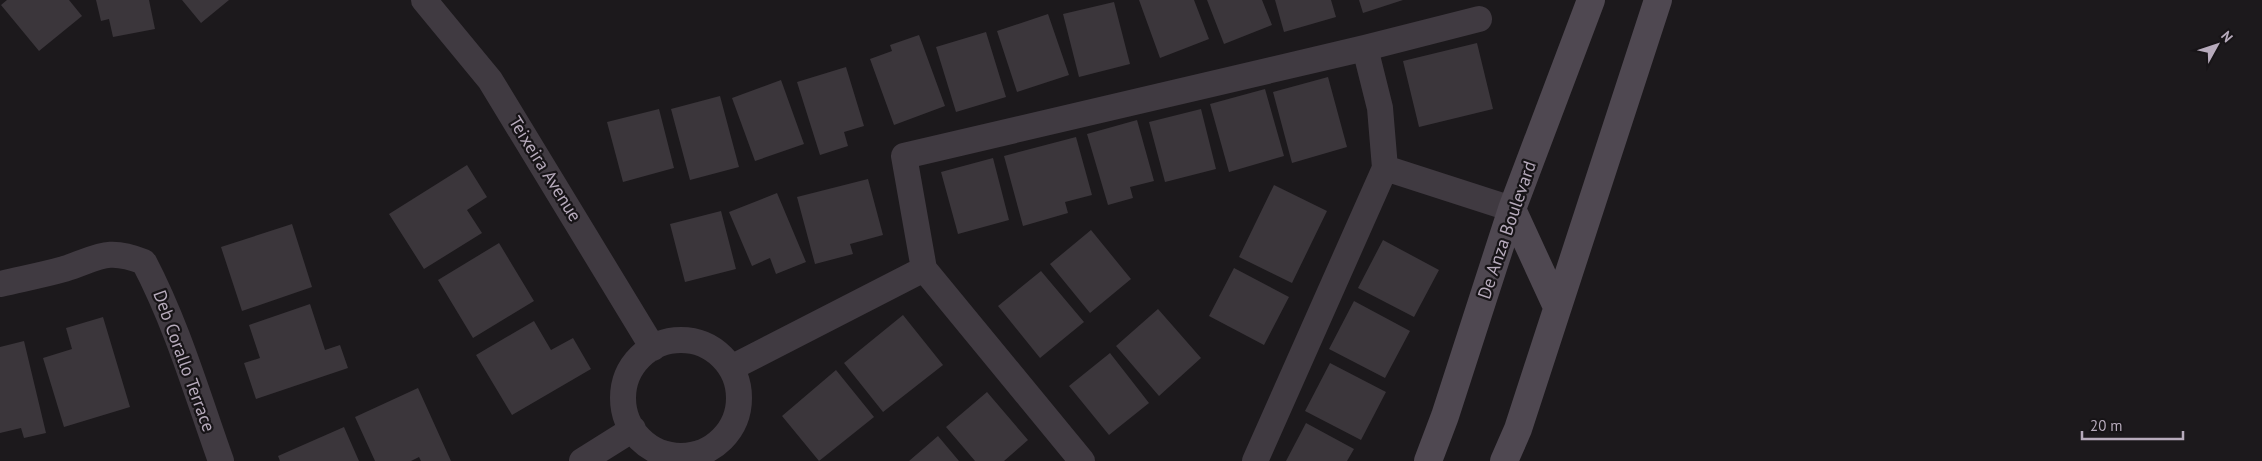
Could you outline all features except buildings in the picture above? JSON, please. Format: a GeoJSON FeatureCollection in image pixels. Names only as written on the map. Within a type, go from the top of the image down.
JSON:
{"type":"FeatureCollection","features":[{"type":"Feature","properties":{"kind":"street","name":"Teixeira Avenue"},"geometry":{"type":"LineString","coordinates":[[424,0],[490,80],[653,348]]}},
{"type":"Feature","properties":{"kind":"street","name":"De Anza Boulevard"},"geometry":{"type":"LineString","coordinates":[[1428,461],[1445,416],[1512,209],[1591,0]]}},
{"type":"Feature","properties":{"kind":"street"},"geometry":{"type":"LineString","coordinates":[[1504,461],[1518,429],[1658,0]]}},
{"type":"Feature","properties":{"kind":"street"},"geometry":{"type":"LineString","coordinates":[[1082,461],[924,269],[904,156],[1365,48],[1479,19]]}},
{"type":"Feature","properties":{"kind":"street"},"geometry":{"type":"LineString","coordinates":[[1255,461],[1385,168],[1380,108],[1365,48]]}},
{"type":"Feature","properties":{"kind":"street"},"geometry":{"type":"LineString","coordinates":[[1385,168],[1512,209],[1557,307]]}},
{"type":"Feature","properties":{"kind":"street","name":"Deb Corallo Terrace"},"geometry":{"type":"LineString","coordinates":[[0,284],[65,268],[100,255],[126,255],[144,262],[159,290],[175,330],[220,461]]}},
{"type":"Feature","properties":{"kind":"street"},"geometry":{"type":"LineString","coordinates":[[731,368],[924,269]]}},
{"type":"Feature","properties":{"kind":"street"},"geometry":{"type":"LineString","coordinates":[[681,340],[701,343],[718,353],[731,368],[738,386],[739,406],[733,425],[721,441],[719,453],[706,451],[688,456],[669,455],[652,448],[638,436],[628,421],[624,403],[625,384],[632,367],[645,352],[662,343],[681,340]]}},
{"type":"Feature","properties":{"kind":"street"},"geometry":{"type":"LineString","coordinates":[[582,461],[633,429]]}}]}
